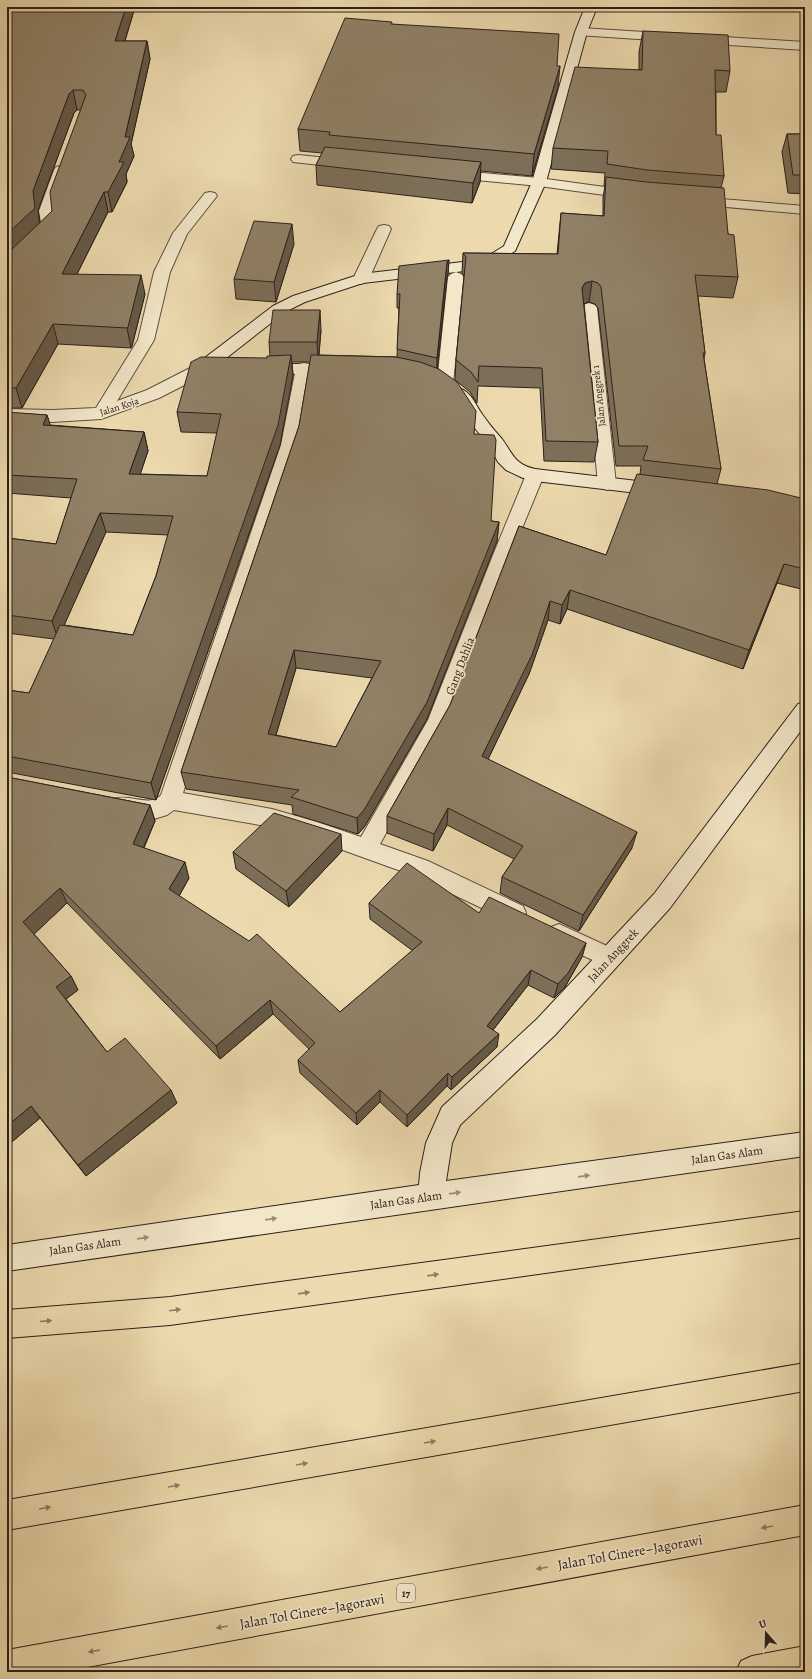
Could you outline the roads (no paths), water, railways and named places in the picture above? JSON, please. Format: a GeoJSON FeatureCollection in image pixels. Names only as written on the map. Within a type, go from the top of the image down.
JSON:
{"type":"FeatureCollection","features":[{"type":"Feature","properties":{"kind":"highway"},"geometry":{"type":"LineString","coordinates":[[7,1324],[170,1311],[805,1224]]}},
{"type":"Feature","properties":{"kind":"highway"},"geometry":{"type":"LineString","coordinates":[[7,1515],[805,1377]]}},
{"type":"Feature","properties":{"kind":"highway","name":"Jalan Tol Cinere–Jagorawi"},"geometry":{"type":"LineString","coordinates":[[7,1666],[805,1520]]}},
{"type":"Feature","properties":{"kind":"highway"},"geometry":{"type":"LineString","coordinates":[[752,1672],[805,1662]]}},
{"type":"Feature","properties":{"kind":"street","name":"Jalan Koja"},"geometry":{"type":"LineString","coordinates":[[7,415],[52,416],[101,413],[153,394],[200,370],[279,309],[299,299],[361,279],[473,266],[493,259],[510,248],[539,182],[581,32],[592,7]]}},
{"type":"Feature","properties":{"kind":"street"},"geometry":{"type":"LineString","coordinates":[[581,32],[805,46]]}},
{"type":"Feature","properties":{"kind":"street"},"geometry":{"type":"LineString","coordinates":[[7,269],[49,229],[50,225],[45,215],[65,159]]}},
{"type":"Feature","properties":{"kind":"street"},"geometry":{"type":"LineString","coordinates":[[298,159],[360,165]]}},
{"type":"Feature","properties":{"kind":"street"},"geometry":{"type":"LineString","coordinates":[[438,172],[539,182],[651,197]]}},
{"type":"Feature","properties":{"kind":"street"},"geometry":{"type":"LineString","coordinates":[[101,413],[146,340],[162,272],[180,233],[210,196]]}},
{"type":"Feature","properties":{"kind":"street"},"geometry":{"type":"LineString","coordinates":[[682,200],[805,210]]}},
{"type":"Feature","properties":{"kind":"street"},"geometry":{"type":"LineString","coordinates":[[361,279],[384,229]]}},
{"type":"Feature","properties":{"kind":"street"},"geometry":{"type":"LineString","coordinates":[[456,277],[437,380],[463,397],[512,466],[535,475],[678,492]]}},
{"type":"Feature","properties":{"kind":"street","name":"Jalan Anggrek 1"},"geometry":{"type":"LineString","coordinates":[[589,308],[607,484]]}},
{"type":"Feature","properties":{"kind":"street"},"geometry":{"type":"LineString","coordinates":[[104,801],[157,811],[165,808],[170,800],[290,445],[304,368]]}},
{"type":"Feature","properties":{"kind":"street"},"geometry":{"type":"LineString","coordinates":[[200,370],[304,368],[350,369]]}},
{"type":"Feature","properties":{"kind":"street","name":"Gang Dahlia"},"geometry":{"type":"LineString","coordinates":[[366,848],[438,722],[502,555],[535,475]]}},
{"type":"Feature","properties":{"kind":"street","name":"Jalan Anggrek"},"geometry":{"type":"LineString","coordinates":[[432,1196],[433,1173],[439,1143],[451,1116],[546,1027],[662,901],[805,710]]}},
{"type":"Feature","properties":{"kind":"street"},"geometry":{"type":"LineString","coordinates":[[170,800],[272,818],[366,848],[420,868],[610,958]]}},
{"type":"Feature","properties":{"kind":"street","name":"Jalan Gas Alam"},"geometry":{"type":"LineString","coordinates":[[7,1258],[432,1196],[805,1144]]}}]}
